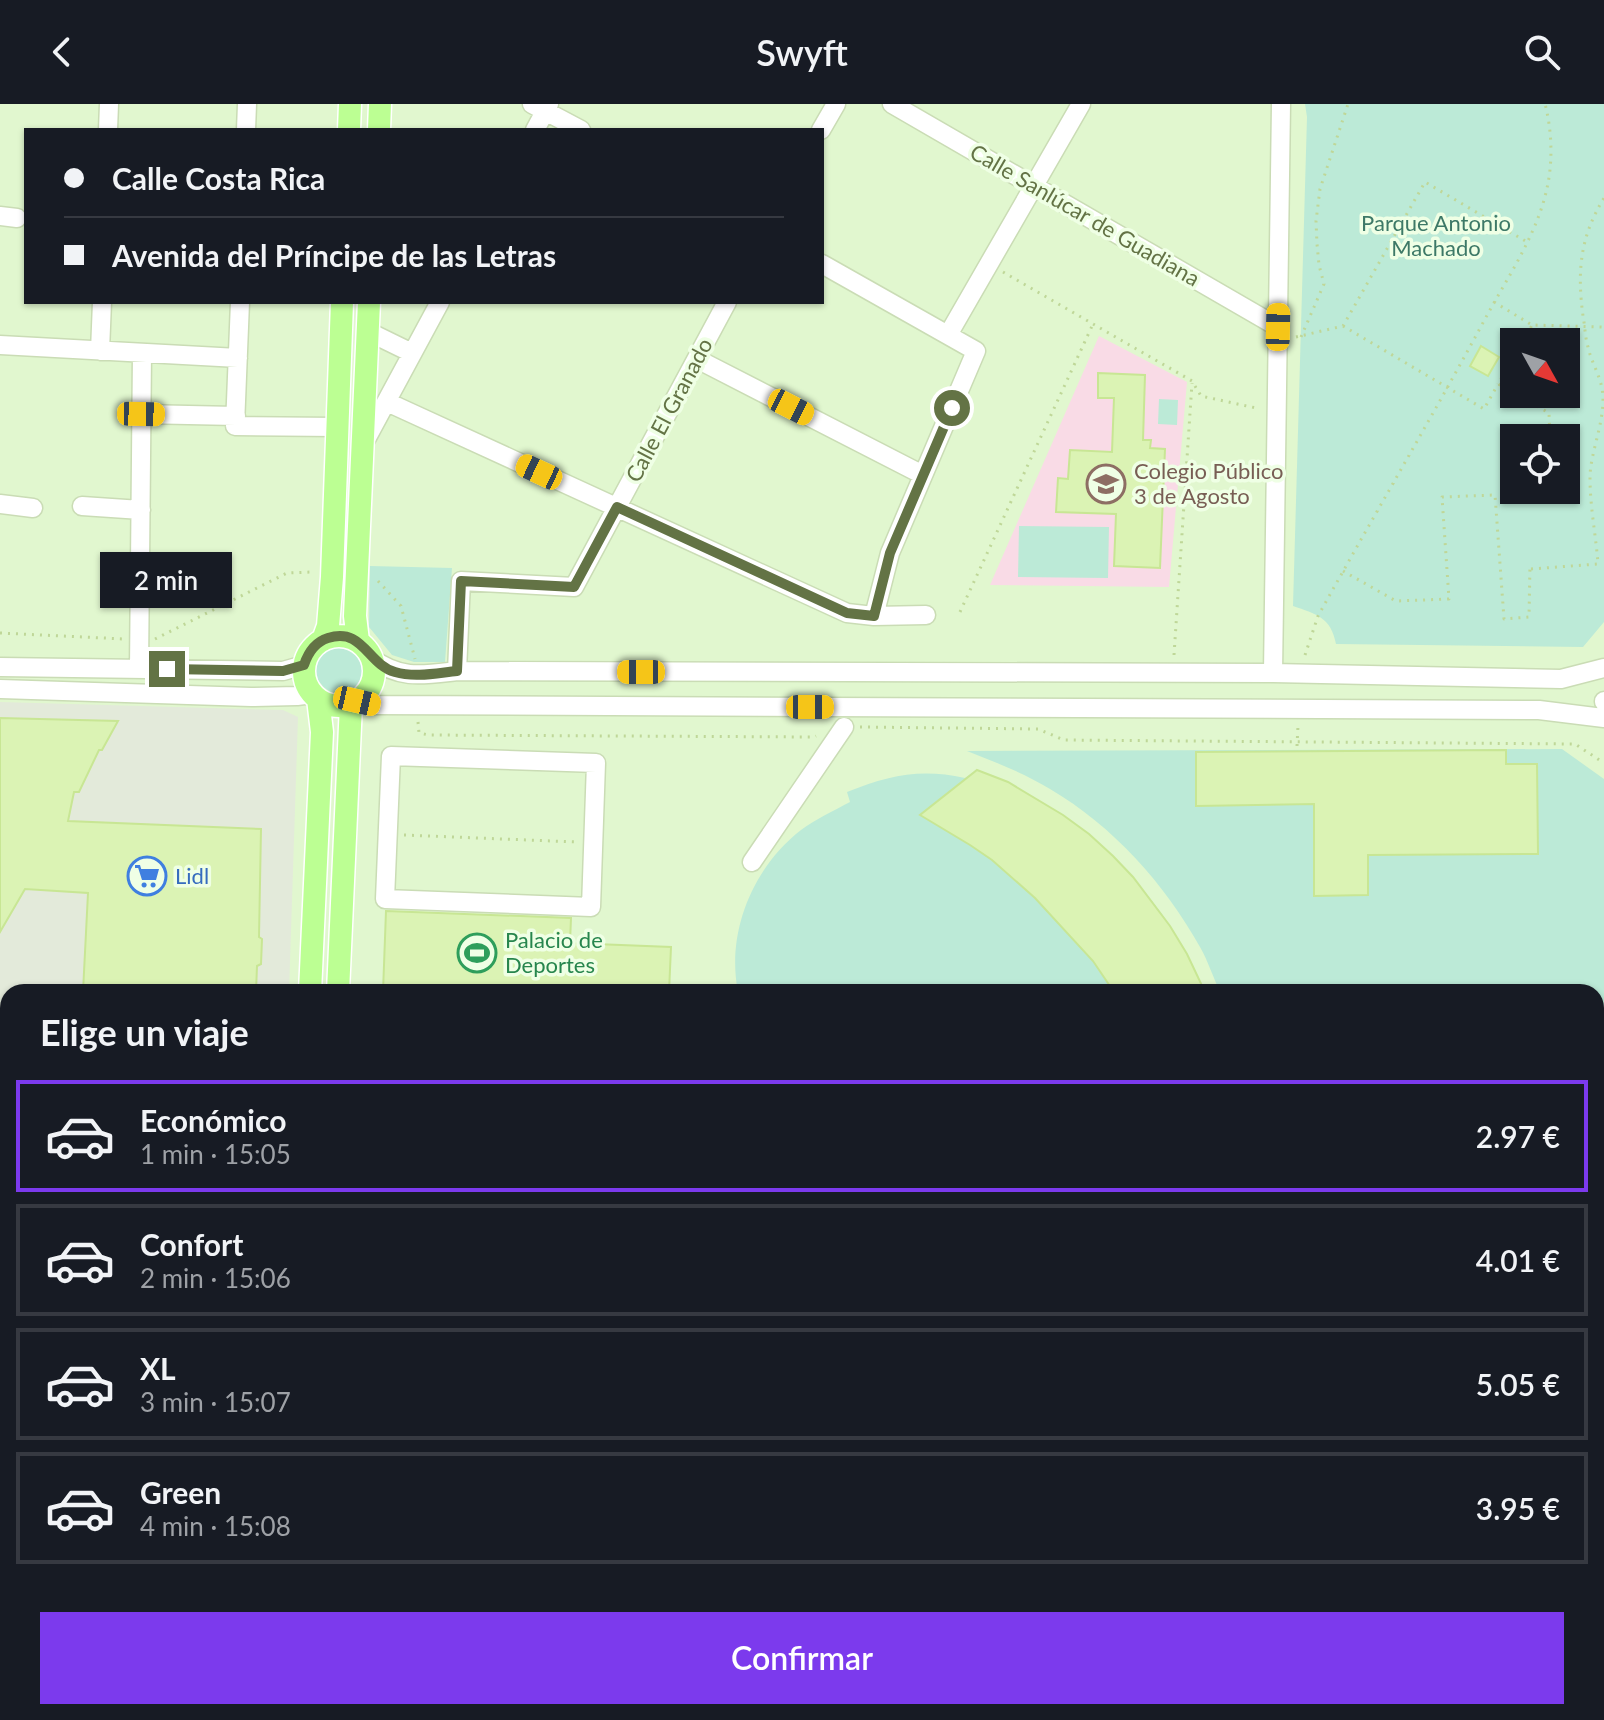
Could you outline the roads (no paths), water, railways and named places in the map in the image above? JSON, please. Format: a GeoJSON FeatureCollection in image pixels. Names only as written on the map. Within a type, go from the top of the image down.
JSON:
{"type":"FeatureCollection","features":[{"type":"Feature","properties":{"kind":"main road"},"geometry":{"type":"LineString","coordinates":[[349,128],[350,104]]}},
{"type":"Feature","properties":{"kind":"main road"},"geometry":{"type":"LineString","coordinates":[[379,128],[380,104]]}},
{"type":"Feature","properties":{"kind":"main road"},"geometry":{"type":"LineString","coordinates":[[323,640],[328,626],[332,577],[342,304]]}},
{"type":"Feature","properties":{"kind":"main road"},"geometry":{"type":"LineString","coordinates":[[315,697],[334,706],[354,703],[366,693],[374,670],[355,616],[369,304]]}},
{"type":"Feature","properties":{"kind":"main road"},"geometry":{"type":"LineString","coordinates":[[310,984],[322,732],[315,697],[305,681],[304,665],[311,650],[323,640],[337,636],[352,638],[365,650]]}},
{"type":"Feature","properties":{"kind":"main road"},"geometry":{"type":"LineString","coordinates":[[338,984],[354,703]]}},
{"type":"Feature","properties":{"kind":"street"},"geometry":{"type":"LineString","coordinates":[[108,128],[109,104]]}},
{"type":"Feature","properties":{"kind":"street"},"geometry":{"type":"LineString","coordinates":[[246,128],[247,104]]}},
{"type":"Feature","properties":{"kind":"street"},"geometry":{"type":"LineString","coordinates":[[822,128],[836,104]]}},
{"type":"Feature","properties":{"kind":"street","name":"Calle Sanlúcar de Guadiana"},"geometry":{"type":"LineString","coordinates":[[892,104],[1278,327]]}},
{"type":"Feature","properties":{"kind":"street"},"geometry":{"type":"LineString","coordinates":[[948,335],[1081,104]]}},
{"type":"Feature","properties":{"kind":"street"},"geometry":{"type":"LineString","coordinates":[[1273,673],[1281,104]]}},
{"type":"Feature","properties":{"kind":"street"},"geometry":{"type":"LineString","coordinates":[[536,128],[542,106],[578,128]]}},
{"type":"Feature","properties":{"kind":"street"},"geometry":{"type":"LineString","coordinates":[[824,265],[976,351],[890,553],[874,616]]}},
{"type":"Feature","properties":{"kind":"street"},"geometry":{"type":"LineString","coordinates":[[100,351],[102,304]]}},
{"type":"Feature","properties":{"kind":"street"},"geometry":{"type":"LineString","coordinates":[[240,304],[235,426],[337,427]]}},
{"type":"Feature","properties":{"kind":"street"},"geometry":{"type":"LineString","coordinates":[[363,445],[439,304]]}},
{"type":"Feature","properties":{"kind":"street","name":"Calle El Granado"},"geometry":{"type":"LineString","coordinates":[[457,671],[461,581],[574,587],[726,304]]}},
{"type":"Feature","properties":{"kind":"street"},"geometry":{"type":"LineString","coordinates":[[367,331],[412,353]]}},
{"type":"Feature","properties":{"kind":"street"},"geometry":{"type":"LineString","coordinates":[[0,345],[238,358]]}},
{"type":"Feature","properties":{"kind":"street"},"geometry":{"type":"LineString","coordinates":[[139,669],[142,353]]}},
{"type":"Feature","properties":{"kind":"street"},"geometry":{"type":"LineString","coordinates":[[697,359],[923,475]]}},
{"type":"Feature","properties":{"kind":"street"},"geometry":{"type":"LineString","coordinates":[[387,402],[847,613],[926,615]]}},
{"type":"Feature","properties":{"kind":"street"},"geometry":{"type":"LineString","coordinates":[[141,414],[236,416]]}},
{"type":"Feature","properties":{"kind":"street"},"geometry":{"type":"LineString","coordinates":[[0,504],[33,508]]}},
{"type":"Feature","properties":{"kind":"street"},"geometry":{"type":"LineString","coordinates":[[82,506],[141,510]]}},
{"type":"Feature","properties":{"kind":"street"},"geometry":{"type":"LineString","coordinates":[[365,650],[385,668],[426,674],[457,671],[1273,673],[1561,679],[1604,668]]}},
{"type":"Feature","properties":{"kind":"street"},"geometry":{"type":"LineString","coordinates":[[0,667],[283,671],[304,665]]}},
{"type":"Feature","properties":{"kind":"street"},"geometry":{"type":"LineString","coordinates":[[0,689],[315,697]]}},
{"type":"Feature","properties":{"kind":"street"},"geometry":{"type":"LineString","coordinates":[[354,703],[1539,710],[1604,718]]}},
{"type":"Feature","properties":{"kind":"street"},"geometry":{"type":"LineString","coordinates":[[752,862],[844,727]]}},
{"type":"Feature","properties":{"kind":"street"},"geometry":{"type":"LineString","coordinates":[[391,756],[596,763],[591,907],[385,899],[388,834],[391,756]]}},
{"type":"Feature","properties":{"kind":"place","name":"Colegio Público 3 de Agosto"},"geometry":{"type":"Point","coordinates":[1106,484]}},
{"type":"Feature","properties":{"kind":"place","name":"Lidl"},"geometry":{"type":"Point","coordinates":[147,876]}},
{"type":"Feature","properties":{"kind":"place","name":"Palacio de Deportes"},"geometry":{"type":"Point","coordinates":[477,953]}},
{"type":"Feature","properties":{"kind":"park label","name":"Parque Antonio Machado"},"geometry":{"type":"Point","coordinates":[1436,236]}}]}
